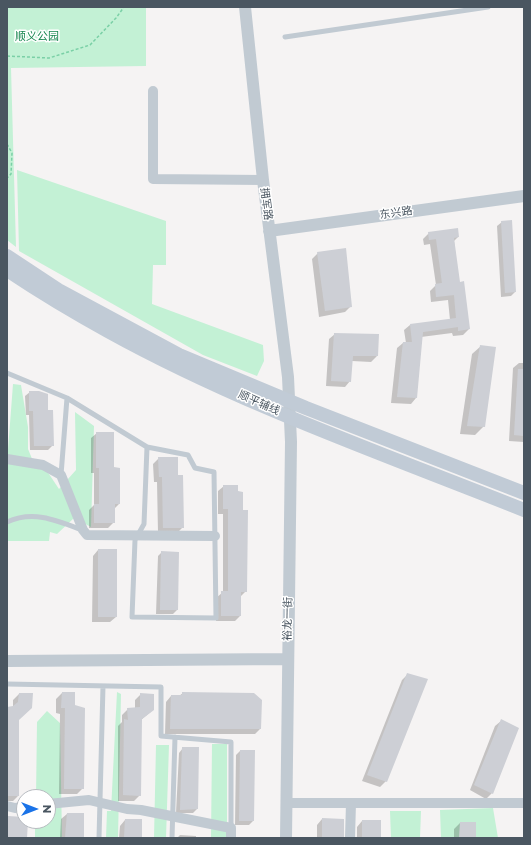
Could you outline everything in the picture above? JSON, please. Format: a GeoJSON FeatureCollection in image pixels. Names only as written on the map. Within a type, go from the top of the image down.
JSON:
{"type":"FeatureCollection","features":[{"type":"Feature","properties":{"kind":"main road","name":"顺平辅线"},"geometry":{"type":"LineString","coordinates":[[7,256],[60,291],[179,355],[289,401],[524,493]]}},
{"type":"Feature","properties":{"kind":"main road","name":"顺平辅线"},"geometry":{"type":"LineString","coordinates":[[7,270],[48,297],[109,332],[207,380],[290,416],[524,510]]}},
{"type":"Feature","properties":{"kind":"street","name":"拥军路"},"geometry":{"type":"LineString","coordinates":[[244,7],[262,180],[288,377],[289,401]]}},
{"type":"Feature","properties":{"kind":"street"},"geometry":{"type":"LineString","coordinates":[[153,90],[153,179],[262,180]]}},
{"type":"Feature","properties":{"kind":"street","name":"东兴路"},"geometry":{"type":"LineString","coordinates":[[269,231],[524,196]]}},
{"type":"Feature","properties":{"kind":"street","name":"裕龙一街"},"geometry":{"type":"LineString","coordinates":[[286,838],[291,442],[289,401]]}},
{"type":"Feature","properties":{"kind":"street"},"geometry":{"type":"LineString","coordinates":[[7,459],[43,465],[62,475],[83,530],[87,535],[215,536]]}},
{"type":"Feature","properties":{"kind":"street"},"geometry":{"type":"LineString","coordinates":[[7,661],[288,659]]}},
{"type":"Feature","properties":{"kind":"street"},"geometry":{"type":"LineString","coordinates":[[56,803],[89,800],[127,809],[141,810],[173,817],[231,833]]}},
{"type":"Feature","properties":{"kind":"street"},"geometry":{"type":"LineString","coordinates":[[286,803],[524,803]]}},
{"type":"Feature","properties":{"kind":"street"},"geometry":{"type":"LineString","coordinates":[[350,803],[350,838]]}},
{"type":"Feature","properties":{"kind":"lane"},"geometry":{"type":"LineString","coordinates":[[285,36],[488,7]]}},
{"type":"Feature","properties":{"kind":"lane"},"geometry":{"type":"LineString","coordinates":[[7,373],[66,398],[147,447],[188,455],[195,468],[214,472],[216,618],[132,617],[135,540],[144,524],[147,447]]}},
{"type":"Feature","properties":{"kind":"lane"},"geometry":{"type":"LineString","coordinates":[[62,475],[66,398]]}},
{"type":"Feature","properties":{"kind":"lane"},"geometry":{"type":"LineString","coordinates":[[7,522],[20,516],[34,516],[58,520],[83,530]]}},
{"type":"Feature","properties":{"kind":"lane"},"geometry":{"type":"LineString","coordinates":[[7,684],[161,686],[161,736],[232,742],[231,833]]}},
{"type":"Feature","properties":{"kind":"lane"},"geometry":{"type":"LineString","coordinates":[[99,838],[103,686]]}},
{"type":"Feature","properties":{"kind":"lane"},"geometry":{"type":"LineString","coordinates":[[172,838],[175,737]]}},
{"type":"Feature","properties":{"kind":"path"},"geometry":{"type":"LineString","coordinates":[[7,56],[48,58],[90,46],[124,7]]}},
{"type":"Feature","properties":{"kind":"path"},"geometry":{"type":"LineString","coordinates":[[7,144],[12,153],[11,174],[7,178]]}},
{"type":"Feature","properties":{"kind":"green space","name":"顺义公园"},"geometry":{"type":"Polygon","coordinates":[[[7,7],[146,7],[146,66],[11,68],[16,247],[7,240],[7,7]]]}},
{"type":"Feature","properties":{"kind":"green space"},"geometry":{"type":"Polygon","coordinates":[[[17,170],[166,221],[166,265],[153,265],[152,304],[263,345],[264,361],[257,376],[203,355],[19,251],[17,170]]]}},
{"type":"Feature","properties":{"kind":"green space"},"geometry":{"type":"Polygon","coordinates":[[[13,384],[21,385],[28,427],[28,449],[35,466],[47,471],[59,489],[76,470],[75,412],[94,426],[91,527],[74,518],[57,534],[50,532],[49,541],[8,541],[7,543],[7,463],[13,384]]]}},
{"type":"Feature","properties":{"kind":"green space"},"geometry":{"type":"Polygon","coordinates":[[[117,692],[121,694],[118,838],[106,838],[107,811],[111,811],[117,692]]]}},
{"type":"Feature","properties":{"kind":"green space"},"geometry":{"type":"Polygon","coordinates":[[[47,711],[60,723],[62,838],[35,838],[35,829],[56,829],[56,789],[36,789],[37,722],[47,711]]]}},
{"type":"Feature","properties":{"kind":"green space"},"geometry":{"type":"Polygon","coordinates":[[[212,744],[227,744],[227,838],[211,838],[212,744]]]}},
{"type":"Feature","properties":{"kind":"green space"},"geometry":{"type":"Polygon","coordinates":[[[156,745],[169,745],[166,838],[154,838],[156,745]]]}},
{"type":"Feature","properties":{"kind":"green space"},"geometry":{"type":"Polygon","coordinates":[[[493,808],[498,838],[441,838],[440,810],[493,808]]]}},
{"type":"Feature","properties":{"kind":"green space"},"geometry":{"type":"Polygon","coordinates":[[[390,811],[421,811],[420,838],[391,838],[390,811]]]}},
{"type":"Feature","properties":{"kind":"building"},"geometry":{"type":"Polygon","coordinates":[[[512,220],[516,292],[505,293],[501,221],[512,220]]]}},
{"type":"Feature","properties":{"kind":"building"},"geometry":{"type":"Polygon","coordinates":[[[458,228],[459,237],[454,238],[460,282],[464,281],[470,329],[458,331],[458,327],[423,332],[417,398],[397,397],[403,342],[412,342],[410,324],[456,318],[454,295],[436,297],[435,284],[442,283],[436,239],[429,240],[428,232],[458,228]]]}},
{"type":"Feature","properties":{"kind":"building"},"geometry":{"type":"Polygon","coordinates":[[[346,248],[352,307],[325,311],[317,252],[346,248]]]}},
{"type":"Feature","properties":{"kind":"building"},"geometry":{"type":"Polygon","coordinates":[[[334,333],[379,334],[378,356],[353,356],[351,382],[331,381],[334,333]]]}},
{"type":"Feature","properties":{"kind":"building"},"geometry":{"type":"Polygon","coordinates":[[[480,345],[496,347],[485,427],[467,426],[480,345]]]}},
{"type":"Feature","properties":{"kind":"building"},"geometry":{"type":"Polygon","coordinates":[[[518,369],[524,369],[524,436],[514,435],[518,369]]]}},
{"type":"Feature","properties":{"kind":"building"},"geometry":{"type":"Polygon","coordinates":[[[29,391],[39,391],[48,394],[48,410],[53,410],[54,446],[34,446],[33,411],[29,411],[29,391]]]}},
{"type":"Feature","properties":{"kind":"building"},"geometry":{"type":"Polygon","coordinates":[[[96,432],[114,432],[114,467],[120,468],[120,504],[115,504],[115,523],[94,523],[94,504],[99,504],[99,468],[96,468],[96,432]]]}},
{"type":"Feature","properties":{"kind":"building"},"geometry":{"type":"Polygon","coordinates":[[[158,457],[178,457],[178,475],[183,475],[184,528],[163,528],[162,477],[159,477],[158,457]]]}},
{"type":"Feature","properties":{"kind":"building"},"geometry":{"type":"Polygon","coordinates":[[[223,485],[238,485],[238,491],[243,492],[243,510],[248,510],[247,592],[241,592],[241,616],[221,616],[221,591],[228,591],[228,509],[223,509],[223,485]]]}},
{"type":"Feature","properties":{"kind":"building"},"geometry":{"type":"Polygon","coordinates":[[[98,549],[117,549],[117,617],[98,617],[98,549]]]}},
{"type":"Feature","properties":{"kind":"building"},"geometry":{"type":"Polygon","coordinates":[[[161,551],[179,552],[178,610],[160,610],[161,551]]]}},
{"type":"Feature","properties":{"kind":"building"},"geometry":{"type":"Polygon","coordinates":[[[407,673],[428,679],[387,782],[367,775],[407,673]]]}},
{"type":"Feature","properties":{"kind":"building"},"geometry":{"type":"Polygon","coordinates":[[[62,692],[75,692],[75,705],[85,708],[84,789],[64,789],[65,708],[61,708],[62,692]]]}},
{"type":"Feature","properties":{"kind":"building"},"geometry":{"type":"Polygon","coordinates":[[[182,692],[254,693],[262,700],[261,729],[170,729],[171,695],[182,695],[182,692]]]}},
{"type":"Feature","properties":{"kind":"building"},"geometry":{"type":"Polygon","coordinates":[[[19,693],[33,693],[32,708],[19,720],[19,789],[16,789],[16,796],[7,796],[7,707],[13,706],[18,702],[19,693]]]}},
{"type":"Feature","properties":{"kind":"building"},"geometry":{"type":"Polygon","coordinates":[[[140,693],[154,694],[154,710],[142,719],[141,796],[123,795],[124,719],[128,720],[127,708],[140,707],[140,693]]]}},
{"type":"Feature","properties":{"kind":"building"},"geometry":{"type":"Polygon","coordinates":[[[501,719],[519,728],[493,794],[474,785],[501,719]]]}},
{"type":"Feature","properties":{"kind":"building"},"geometry":{"type":"Polygon","coordinates":[[[182,747],[199,747],[198,809],[180,810],[182,747]]]}},
{"type":"Feature","properties":{"kind":"building"},"geometry":{"type":"Polygon","coordinates":[[[240,750],[255,750],[254,821],[239,821],[240,750]]]}},
{"type":"Feature","properties":{"kind":"building"},"geometry":{"type":"Polygon","coordinates":[[[67,813],[84,813],[84,838],[65,838],[67,813]]]}},
{"type":"Feature","properties":{"kind":"building"},"geometry":{"type":"Polygon","coordinates":[[[8,816],[16,816],[16,829],[28,829],[27,838],[8,838],[8,816]]]}},
{"type":"Feature","properties":{"kind":"building"},"geometry":{"type":"Polygon","coordinates":[[[322,818],[344,819],[344,838],[322,838],[322,818]]]}},
{"type":"Feature","properties":{"kind":"building"},"geometry":{"type":"Polygon","coordinates":[[[125,819],[142,819],[142,838],[124,838],[125,819]]]}},
{"type":"Feature","properties":{"kind":"building"},"geometry":{"type":"Polygon","coordinates":[[[362,820],[381,820],[381,838],[362,838],[362,820]]]}},
{"type":"Feature","properties":{"kind":"building"},"geometry":{"type":"Polygon","coordinates":[[[460,822],[476,822],[476,838],[459,838],[460,822]]]}}]}
